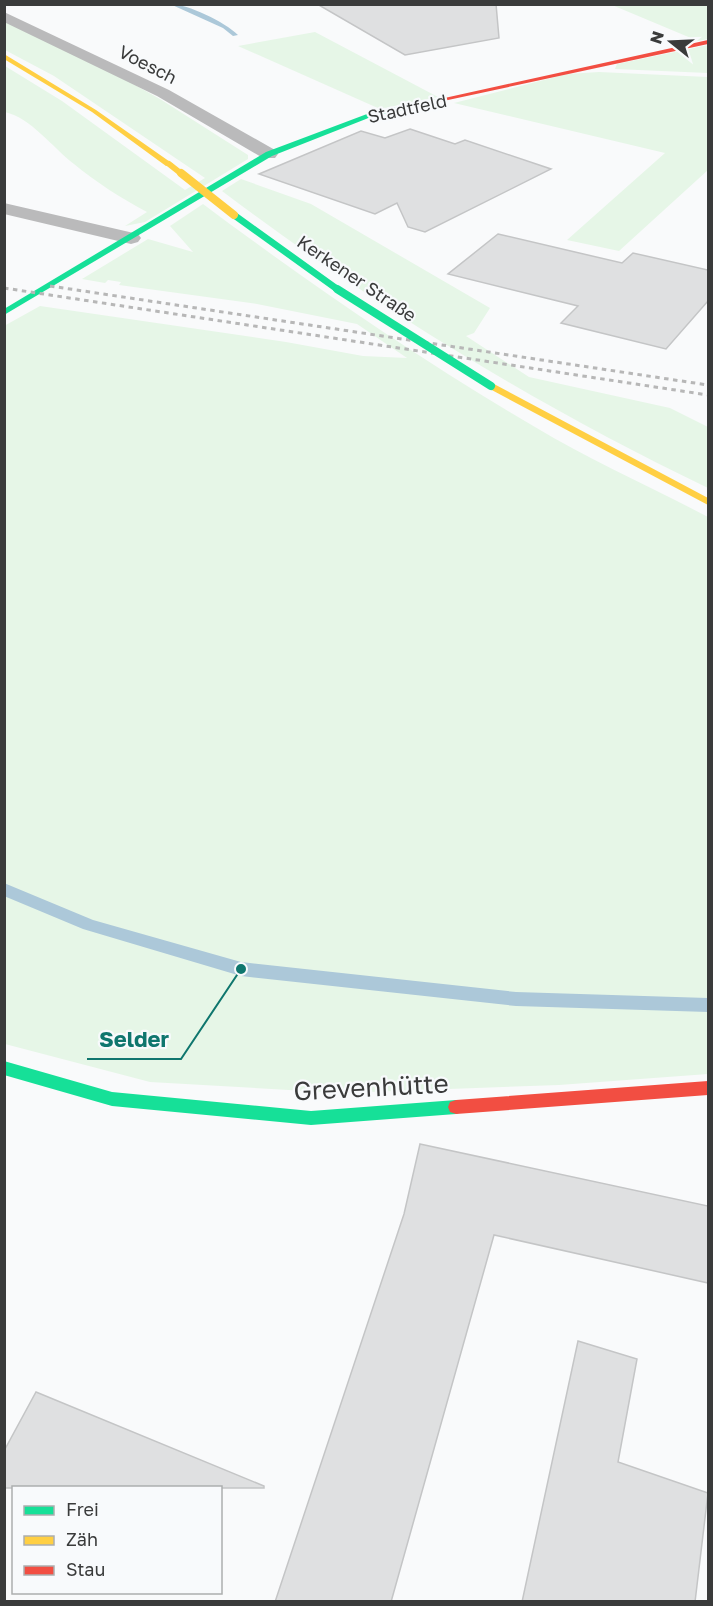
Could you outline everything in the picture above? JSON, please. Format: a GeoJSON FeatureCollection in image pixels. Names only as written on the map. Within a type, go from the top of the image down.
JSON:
{"type":"FeatureCollection","features":[{"type":"Feature","properties":{"kind":"street","name":"Voesch"},"geometry":{"type":"LineString","coordinates":[[4,16],[163,93],[269,154]]}},
{"type":"Feature","properties":{"kind":"street","name":"Stadtfeld"},"geometry":{"type":"LineString","coordinates":[[4,313],[269,154],[369,115],[708,42]]}},
{"type":"Feature","properties":{"kind":"street","name":"Kerkener Straße"},"geometry":{"type":"LineString","coordinates":[[4,56],[94,111],[234,216],[337,289],[490,386],[708,502]]}},
{"type":"Feature","properties":{"kind":"street"},"geometry":{"type":"LineString","coordinates":[[4,208],[130,238]]}},
{"type":"Feature","properties":{"kind":"street","name":"Grevenhütte"},"geometry":{"type":"LineString","coordinates":[[4,1068],[112,1098],[311,1118],[708,1089]]}},
{"type":"Feature","properties":{"kind":"green space"},"geometry":{"type":"Polygon","coordinates":[[[612,5],[708,5],[708,39],[698,41],[612,5]]]}},
{"type":"Feature","properties":{"kind":"green space"},"geometry":{"type":"Polygon","coordinates":[[[5,22],[85,57],[160,99],[248,155],[248,159],[145,222],[125,226],[147,212],[91,178],[24,120],[5,112],[5,66],[62,101],[185,190],[205,178],[54,76],[5,50],[5,22]]]}},
{"type":"Feature","properties":{"kind":"green space"},"geometry":{"type":"Polygon","coordinates":[[[315,32],[438,97],[380,109],[238,46],[315,32]]]}},
{"type":"Feature","properties":{"kind":"green space"},"geometry":{"type":"Polygon","coordinates":[[[708,45],[708,73],[615,69],[617,64],[708,45]]]}},
{"type":"Feature","properties":{"kind":"green space"},"geometry":{"type":"Polygon","coordinates":[[[599,72],[708,77],[708,170],[619,251],[567,240],[665,153],[454,103],[567,74],[599,72]]]}},
{"type":"Feature","properties":{"kind":"green space"},"geometry":{"type":"Polygon","coordinates":[[[241,179],[311,204],[490,308],[474,333],[466,336],[529,377],[670,408],[708,427],[708,488],[581,423],[397,314],[222,191],[241,179]]]}},
{"type":"Feature","properties":{"kind":"green space"},"geometry":{"type":"Polygon","coordinates":[[[203,204],[366,320],[449,375],[577,451],[708,517],[708,1074],[559,1085],[341,1093],[150,1082],[5,1044],[4,326],[40,306],[286,342],[363,356],[407,358],[357,324],[257,304],[119,285],[121,282],[108,280],[105,283],[82,279],[148,239],[193,252],[170,226],[203,204]]]}},
{"type":"Feature","properties":{"kind":"building"},"geometry":{"type":"Polygon","coordinates":[[[317,4],[496,4],[499,38],[405,55],[317,4]]]}},
{"type":"Feature","properties":{"kind":"building"},"geometry":{"type":"Polygon","coordinates":[[[410,129],[455,144],[465,140],[551,169],[425,232],[408,227],[397,203],[375,214],[259,174],[361,131],[385,138],[410,129]]]}},
{"type":"Feature","properties":{"kind":"building"},"geometry":{"type":"Polygon","coordinates":[[[498,234],[622,263],[633,253],[708,270],[708,301],[666,349],[561,323],[578,306],[448,274],[498,234]]]}},
{"type":"Feature","properties":{"kind":"building"},"geometry":{"type":"Polygon","coordinates":[[[420,1144],[708,1206],[708,1283],[494,1235],[391,1602],[275,1602],[404,1214],[420,1144]]]}},
{"type":"Feature","properties":{"kind":"building"},"geometry":{"type":"Polygon","coordinates":[[[578,1341],[637,1359],[618,1462],[708,1493],[695,1602],[522,1602],[578,1341]]]}},
{"type":"Feature","properties":{"kind":"building"},"geometry":{"type":"Polygon","coordinates":[[[36,1392],[264,1486],[264,1488],[12,1486],[12,1488],[4,1488],[4,1451],[36,1392]]]}},
{"type":"Feature","properties":{"kind":"waterway"},"geometry":{"type":"LineString","coordinates":[[173,4],[225,27],[235,35]]}},
{"type":"Feature","properties":{"kind":"waterway"},"geometry":{"type":"LineString","coordinates":[[4,889],[89,925],[241,969],[516,999],[708,1005]]}},
{"type":"Feature","properties":{"kind":"railway"},"geometry":{"type":"LineString","coordinates":[[50,286],[708,385]]}},
{"type":"Feature","properties":{"kind":"railway"},"geometry":{"type":"LineString","coordinates":[[4,288],[708,395]]}},
{"type":"Feature","properties":{"kind":"traffic: fast"},"geometry":{"type":"LineString","coordinates":[[4,313],[269,154],[369,115],[434,101]]}},
{"type":"Feature","properties":{"kind":"traffic: fast"},"geometry":{"type":"LineString","coordinates":[[234,215],[337,289]]}},
{"type":"Feature","properties":{"kind":"traffic: fast"},"geometry":{"type":"LineString","coordinates":[[337,289],[491,386]]}},
{"type":"Feature","properties":{"kind":"traffic: fast"},"geometry":{"type":"LineString","coordinates":[[4,1068],[112,1099],[311,1118],[456,1107]]}},
{"type":"Feature","properties":{"kind":"traffic: slow"},"geometry":{"type":"LineString","coordinates":[[4,56],[94,111],[169,164]]}},
{"type":"Feature","properties":{"kind":"traffic: slow"},"geometry":{"type":"LineString","coordinates":[[169,164],[234,215]]}},
{"type":"Feature","properties":{"kind":"traffic: slow"},"geometry":{"type":"LineString","coordinates":[[491,386],[708,502]]}},
{"type":"Feature","properties":{"kind":"traffic: jam"},"geometry":{"type":"LineString","coordinates":[[434,101],[708,42]]}},
{"type":"Feature","properties":{"kind":"traffic: jam"},"geometry":{"type":"LineString","coordinates":[[456,1107],[708,1088]]}},
{"type":"Feature","properties":{"kind":"place","name":"Selder"},"geometry":{"type":"Point","coordinates":[241,969]}}]}
